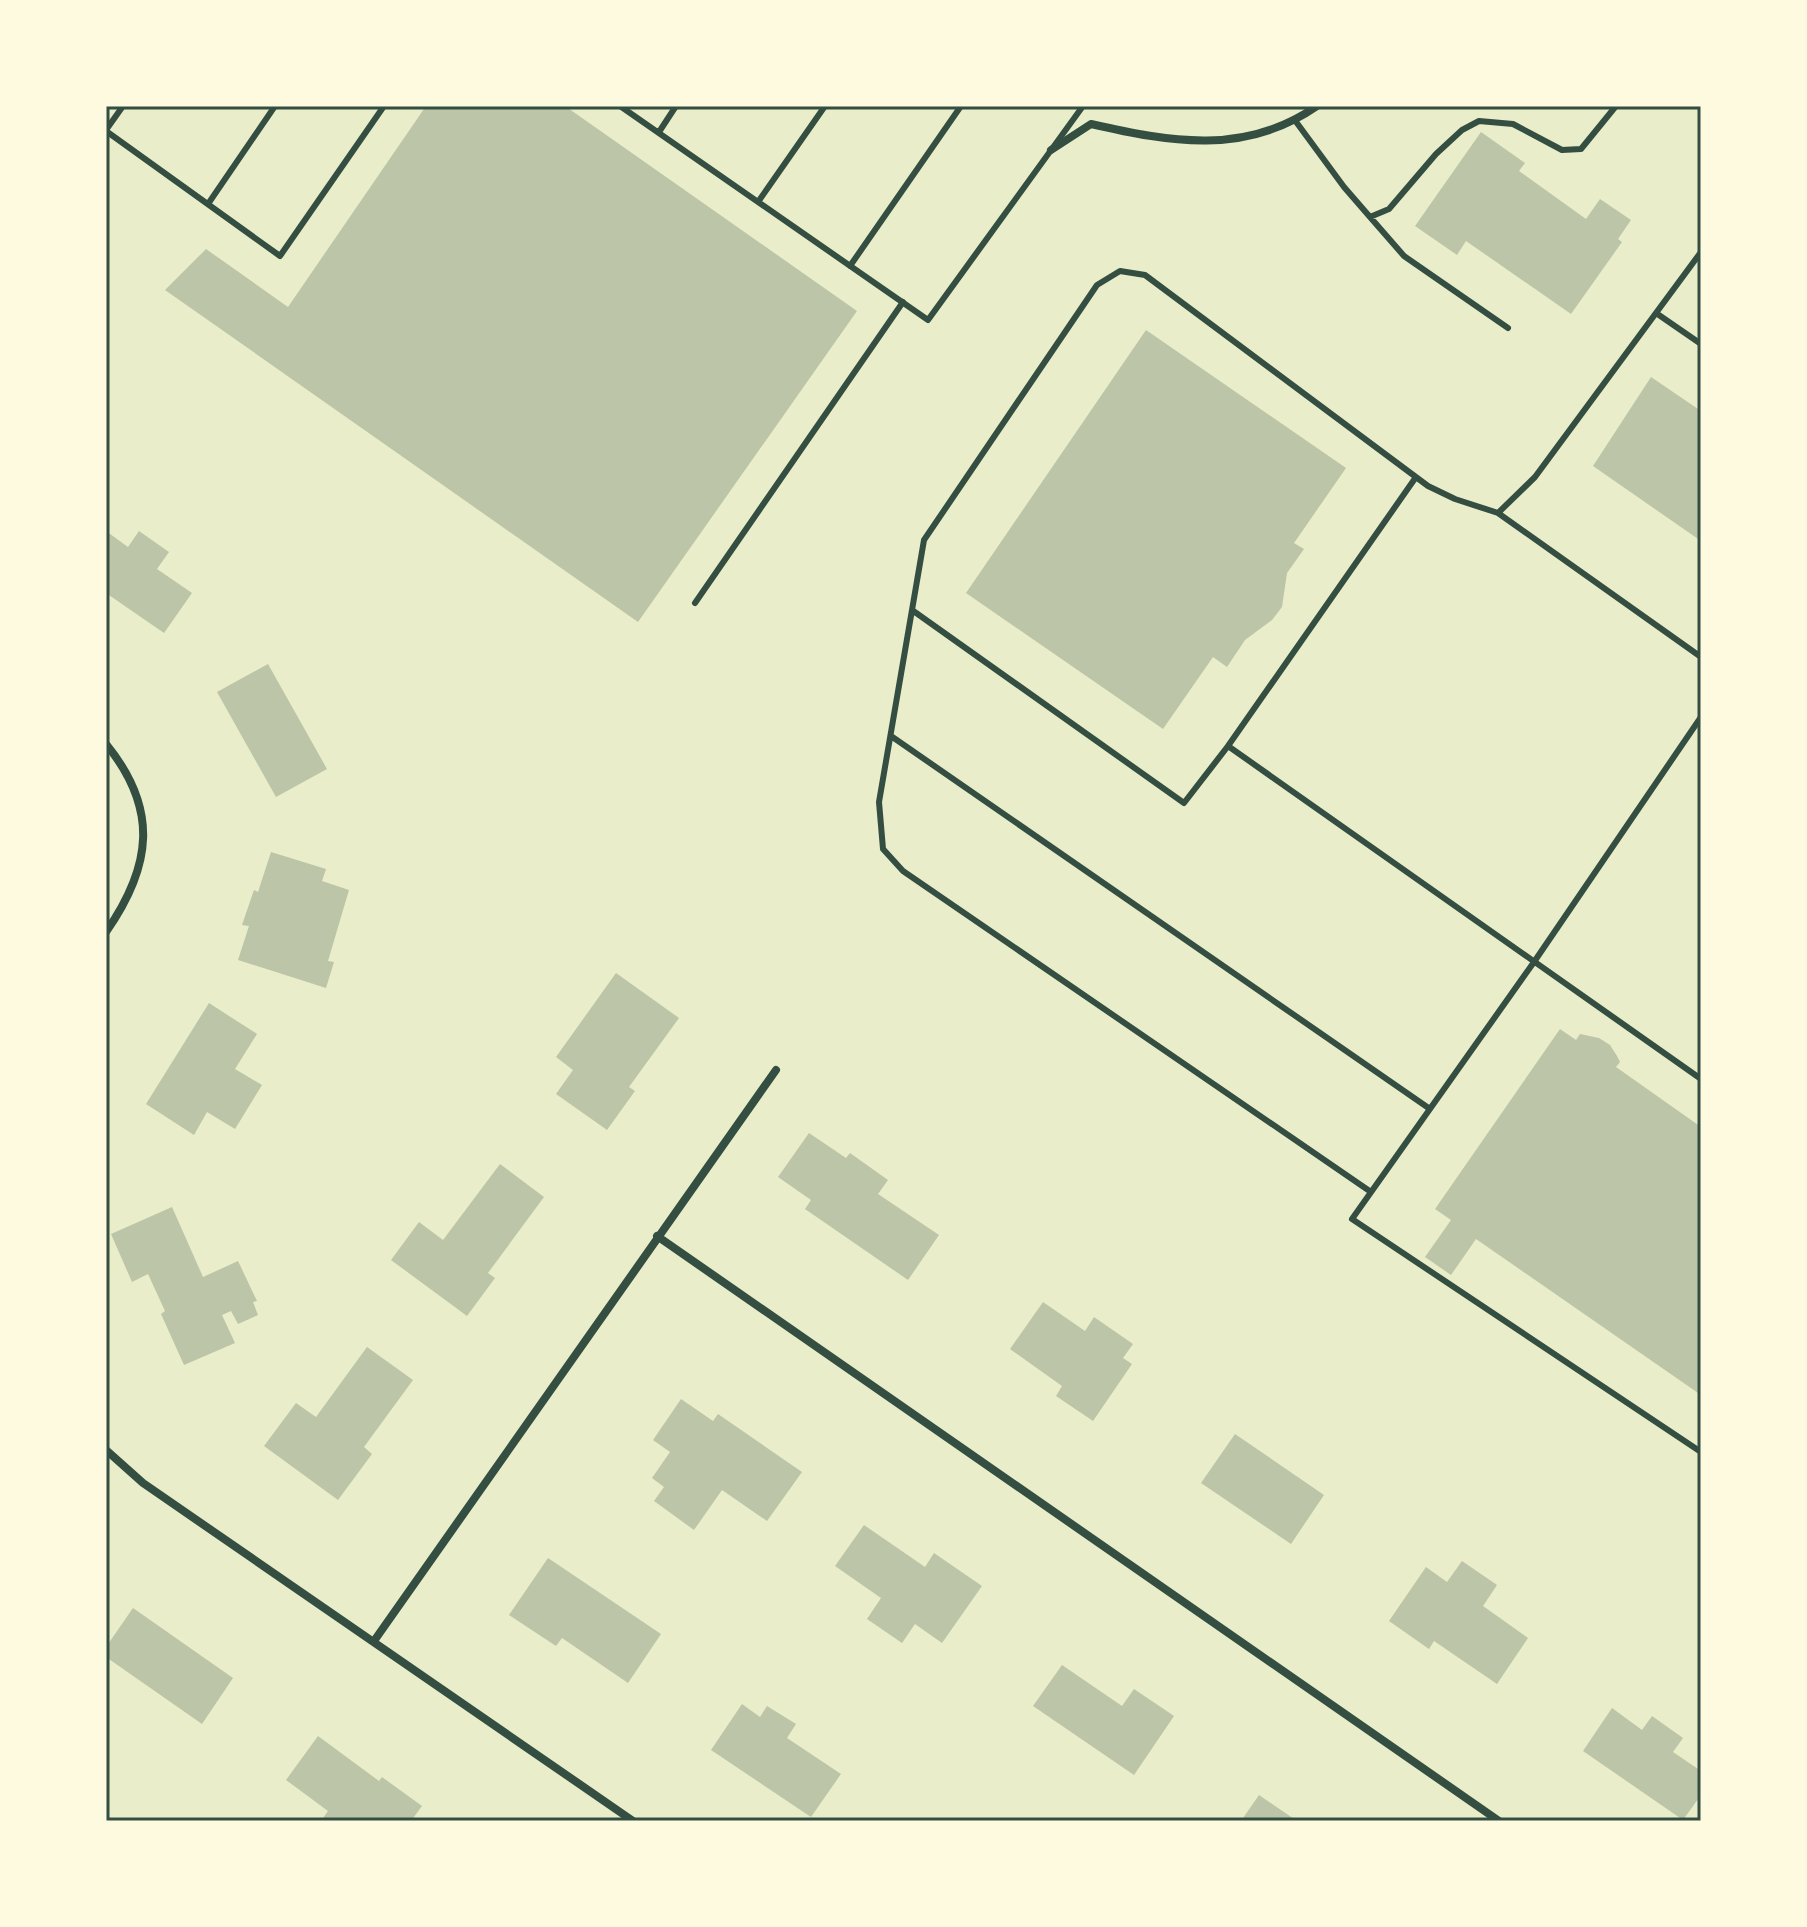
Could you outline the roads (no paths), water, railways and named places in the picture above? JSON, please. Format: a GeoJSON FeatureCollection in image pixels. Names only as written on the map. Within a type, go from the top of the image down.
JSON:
{"type":"FeatureCollection","features":[{"type":"Feature","properties":{"kind":"street"},"geometry":{"type":"LineString","coordinates":[[1051,150],[1091,124],[1159,139],[1215,142],[1263,132],[1317,106]]}},
{"type":"Feature","properties":{"kind":"street"},"geometry":{"type":"LineString","coordinates":[[106,744],[129,775],[136,791],[141,809],[143,846],[141,863],[129,898],[106,932]]}},
{"type":"Feature","properties":{"kind":"street"},"geometry":{"type":"LineString","coordinates":[[374,1641],[776,1070]]}},
{"type":"Feature","properties":{"kind":"street"},"geometry":{"type":"LineString","coordinates":[[657,1236],[1499,1821]]}},
{"type":"Feature","properties":{"kind":"street"},"geometry":{"type":"LineString","coordinates":[[106,1450],[143,1483],[633,1821]]}},
{"type":"Feature","properties":{"kind":"lane"},"geometry":{"type":"LineString","coordinates":[[123,106],[106,130],[280,256],[384,106]]}},
{"type":"Feature","properties":{"kind":"lane"},"geometry":{"type":"LineString","coordinates":[[208,204],[275,106]]}},
{"type":"Feature","properties":{"kind":"lane"},"geometry":{"type":"LineString","coordinates":[[620,106],[928,320],[1083,106]]}},
{"type":"Feature","properties":{"kind":"lane"},"geometry":{"type":"LineString","coordinates":[[659,132],[676,106]]}},
{"type":"Feature","properties":{"kind":"lane"},"geometry":{"type":"LineString","coordinates":[[758,202],[825,106]]}},
{"type":"Feature","properties":{"kind":"lane"},"geometry":{"type":"LineString","coordinates":[[850,266],[961,106]]}},
{"type":"Feature","properties":{"kind":"lane"},"geometry":{"type":"LineString","coordinates":[[1370,217],[1389,209],[1436,154],[1462,130],[1479,121],[1513,124],[1562,150],[1581,149],[1616,106]]}},
{"type":"Feature","properties":{"kind":"lane"},"geometry":{"type":"LineString","coordinates":[[1294,118],[1336,177],[1404,256],[1508,328]]}},
{"type":"Feature","properties":{"kind":"lane"},"geometry":{"type":"LineString","coordinates":[[1498,513],[1535,477],[1701,252]]}},
{"type":"Feature","properties":{"kind":"lane"},"geometry":{"type":"LineString","coordinates":[[1371,1192],[903,871],[883,849],[879,802],[924,540],[1097,285],[1120,271],[1145,275],[1428,486],[1455,499],[1498,513],[1701,657]]}},
{"type":"Feature","properties":{"kind":"lane"},"geometry":{"type":"LineString","coordinates":[[695,603],[903,302]]}},
{"type":"Feature","properties":{"kind":"lane"},"geometry":{"type":"LineString","coordinates":[[1656,313],[1700,341]]}},
{"type":"Feature","properties":{"kind":"lane"},"geometry":{"type":"LineString","coordinates":[[912,610],[1184,803],[1228,746],[1416,477]]}},
{"type":"Feature","properties":{"kind":"lane"},"geometry":{"type":"LineString","coordinates":[[1701,717],[1534,962],[1352,1219],[1701,1452]]}},
{"type":"Feature","properties":{"kind":"lane"},"geometry":{"type":"LineString","coordinates":[[891,736],[1430,1109]]}},
{"type":"Feature","properties":{"kind":"lane"},"geometry":{"type":"LineString","coordinates":[[1228,746],[1701,1079]]}}]}
